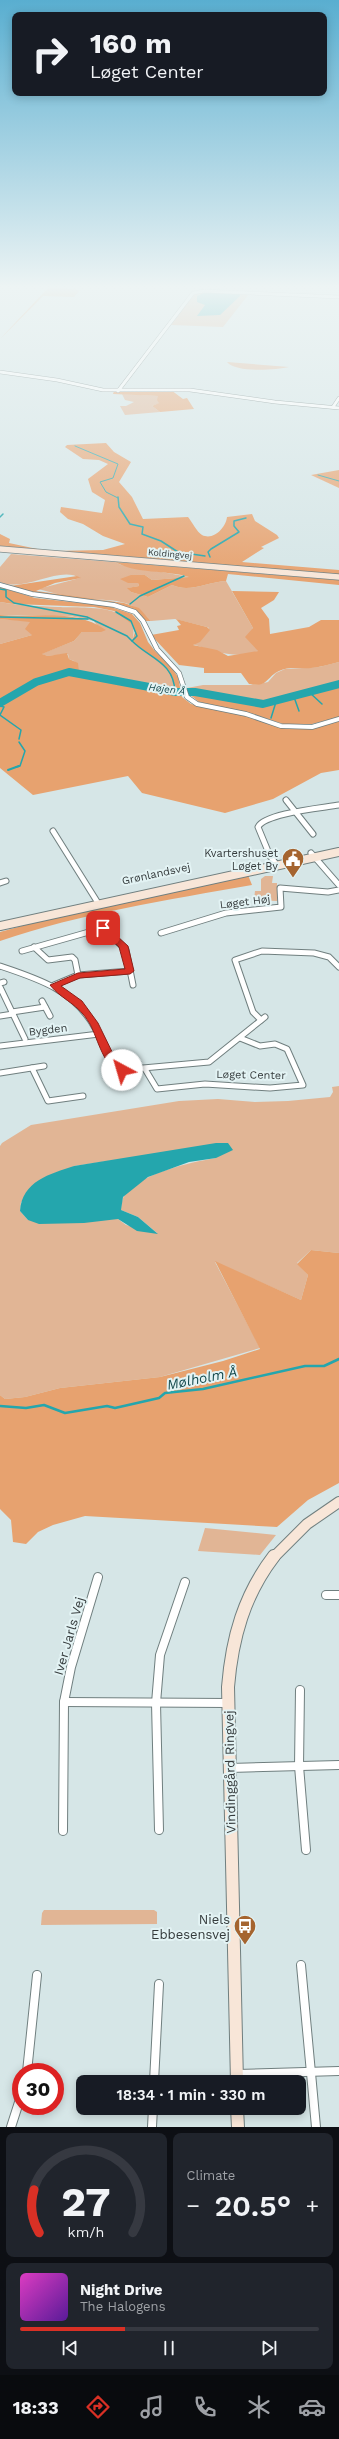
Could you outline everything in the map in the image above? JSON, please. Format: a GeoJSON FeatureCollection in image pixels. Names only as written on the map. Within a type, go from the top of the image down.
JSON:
{"type":"FeatureCollection","features":[{"type":"Feature","properties":{"kind":"street"},"geometry":{"type":"LineString","coordinates":[[89,386],[118,391],[190,390],[276,402],[339,408]]}},
{"type":"Feature","properties":{"kind":"street"},"geometry":{"type":"LineString","coordinates":[[118,391],[122,386]]}},
{"type":"Feature","properties":{"kind":"street"},"geometry":{"type":"LineString","coordinates":[[333,407],[339,398]]}},
{"type":"Feature","properties":{"kind":"street","name":"Koldingvej"},"geometry":{"type":"LineString","coordinates":[[0,549],[339,577]]}},
{"type":"Feature","properties":{"kind":"street"},"geometry":{"type":"LineString","coordinates":[[0,585],[32,594],[114,605],[135,612],[143,620],[157,649],[179,673],[188,699],[197,704],[246,714],[281,726],[312,727],[339,719]]}},
{"type":"Feature","properties":{"kind":"street"},"geometry":{"type":"LineString","coordinates":[[286,800],[313,834]]}},
{"type":"Feature","properties":{"kind":"street"},"geometry":{"type":"LineString","coordinates":[[275,863],[258,827],[260,823],[269,817],[339,805]]}},
{"type":"Feature","properties":{"kind":"street"},"geometry":{"type":"LineString","coordinates":[[53,831],[97,900]]}},
{"type":"Feature","properties":{"kind":"street","name":"Grønlandsvej"},"geometry":{"type":"LineString","coordinates":[[0,920],[275,863],[312,855],[339,847]]}},
{"type":"Feature","properties":{"kind":"street","name":"Grønlandsvej"},"geometry":{"type":"LineString","coordinates":[[312,855],[339,852]]}},
{"type":"Feature","properties":{"kind":"street"},"geometry":{"type":"LineString","coordinates":[[312,855],[338,884]]}},
{"type":"Feature","properties":{"kind":"street"},"geometry":{"type":"LineString","coordinates":[[0,883],[6,881]]}},
{"type":"Feature","properties":{"kind":"street","name":"Løget Høj"},"geometry":{"type":"LineString","coordinates":[[161,933],[226,913],[281,907],[280,888],[328,892],[339,890]]}},
{"type":"Feature","properties":{"kind":"street","name":"Grønlandsvej"},"geometry":{"type":"LineString","coordinates":[[0,926],[97,900]]}},
{"type":"Feature","properties":{"kind":"street"},"geometry":{"type":"LineString","coordinates":[[22,951],[103,928],[123,946],[133,985]]}},
{"type":"Feature","properties":{"kind":"street"},"geometry":{"type":"LineString","coordinates":[[34,947],[48,960],[72,957],[75,960],[78,976]]}},
{"type":"Feature","properties":{"kind":"street","name":"Løget Center"},"geometry":{"type":"LineString","coordinates":[[0,966],[54,985],[79,1003],[99,1034],[117,1068],[127,1071],[208,1062],[240,1038],[263,1018],[253,1012],[235,960],[262,951],[314,953],[329,957],[339,967]]}},
{"type":"Feature","properties":{"kind":"street"},"geometry":{"type":"LineString","coordinates":[[54,985],[78,976],[130,971]]}},
{"type":"Feature","properties":{"kind":"street"},"geometry":{"type":"LineString","coordinates":[[0,987],[25,1039]]}},
{"type":"Feature","properties":{"kind":"street"},"geometry":{"type":"LineString","coordinates":[[0,1016],[43,1004],[50,1016]]}},
{"type":"Feature","properties":{"kind":"street","name":"Bygden"},"geometry":{"type":"LineString","coordinates":[[0,1046],[99,1034]]}},
{"type":"Feature","properties":{"kind":"street","name":"Løget Center"},"geometry":{"type":"LineString","coordinates":[[145,1070],[157,1089],[205,1084],[270,1088],[303,1085],[287,1049],[275,1044],[260,1046],[240,1038]]}},
{"type":"Feature","properties":{"kind":"street"},"geometry":{"type":"LineString","coordinates":[[0,1073],[44,1066]]}},
{"type":"Feature","properties":{"kind":"street"},"geometry":{"type":"LineString","coordinates":[[32,1068],[48,1101],[83,1096]]}},
{"type":"Feature","properties":{"kind":"street","name":"Vindinggård Ringvej"},"geometry":{"type":"LineString","coordinates":[[237,2075],[228,1703],[233,1645],[240,1618],[252,1590],[273,1557],[300,1528],[339,1502]]}},
{"type":"Feature","properties":{"kind":"street","name":"Iver Jarls Vej"},"geometry":{"type":"LineString","coordinates":[[62,1831],[64,1702],[71,1667],[98,1577]]}},
{"type":"Feature","properties":{"kind":"street"},"geometry":{"type":"LineString","coordinates":[[159,1830],[156,1703],[160,1655],[185,1582]]}},
{"type":"Feature","properties":{"kind":"street"},"geometry":{"type":"LineString","coordinates":[[326,1595],[339,1595]]}},
{"type":"Feature","properties":{"kind":"street"},"geometry":{"type":"LineString","coordinates":[[300,1690],[299,1766],[306,1850]]}},
{"type":"Feature","properties":{"kind":"street"},"geometry":{"type":"LineString","coordinates":[[64,1702],[228,1703]]}},
{"type":"Feature","properties":{"kind":"street"},"geometry":{"type":"LineString","coordinates":[[230,1768],[339,1765]]}},
{"type":"Feature","properties":{"kind":"street"},"geometry":{"type":"LineString","coordinates":[[301,1965],[316,2127]]}},
{"type":"Feature","properties":{"kind":"street"},"geometry":{"type":"LineString","coordinates":[[28,2063],[37,1976]]}},
{"type":"Feature","properties":{"kind":"street"},"geometry":{"type":"LineString","coordinates":[[154,2075],[159,1984]]}},
{"type":"Feature","properties":{"kind":"street"},"geometry":{"type":"LineString","coordinates":[[269,2075],[311,2071],[339,2071]]}},
{"type":"Feature","properties":{"kind":"street"},"geometry":{"type":"LineString","coordinates":[[11,2127],[15,2115]]}},
{"type":"Feature","properties":{"kind":"street"},"geometry":{"type":"LineString","coordinates":[[152,2127],[153,2115]]}},
{"type":"Feature","properties":{"kind":"street"},"geometry":{"type":"LineString","coordinates":[[238,2115],[238,2127]]}},
{"type":"Feature","properties":{"kind":"shaded area"},"geometry":{"type":"Polygon","coordinates":[[[171,390],[183,399],[187,398],[194,409],[160,412],[152,406],[159,403],[157,400],[158,396],[113,394],[114,391],[171,390]]]}},
{"type":"Feature","properties":{"kind":"shaded area"},"geometry":{"type":"Polygon","coordinates":[[[122,394],[158,396],[160,403],[152,406],[160,412],[125,415],[120,406],[126,406],[134,402],[125,400],[122,394]]]}},
{"type":"Feature","properties":{"kind":"shaded area"},"geometry":{"type":"Polygon","coordinates":[[[106,443],[114,452],[131,462],[119,482],[132,497],[143,519],[188,517],[198,532],[202,535],[211,536],[215,535],[222,529],[227,517],[252,514],[255,521],[277,535],[279,538],[261,547],[264,548],[242,562],[339,570],[339,575],[53,551],[103,550],[125,544],[103,536],[83,524],[68,519],[60,512],[61,507],[102,513],[105,500],[92,492],[88,479],[108,464],[99,460],[83,459],[65,447],[67,445],[106,443]]]}},
{"type":"Feature","properties":{"kind":"shaded area"},"geometry":{"type":"Polygon","coordinates":[[[339,470],[339,488],[311,475],[339,470]]]}},
{"type":"Feature","properties":{"kind":"shaded area"},"geometry":{"type":"Polygon","coordinates":[[[0,534],[10,539],[9,543],[42,550],[0,547],[0,534]]]}},
{"type":"Feature","properties":{"kind":"shaded area"},"geometry":{"type":"Polygon","coordinates":[[[11,554],[115,562],[121,565],[190,577],[152,580],[145,575],[128,583],[138,583],[139,586],[128,588],[131,592],[148,597],[172,585],[192,588],[226,581],[253,628],[252,630],[258,651],[242,655],[225,654],[192,644],[209,628],[207,627],[175,619],[151,621],[135,607],[126,603],[73,597],[38,589],[80,578],[72,575],[52,576],[20,584],[0,582],[0,567],[11,554]]]}},
{"type":"Feature","properties":{"kind":"shaded area"},"geometry":{"type":"Polygon","coordinates":[[[115,562],[339,580],[339,585],[228,574],[226,581],[192,588],[172,585],[148,597],[131,592],[127,588],[139,586],[138,583],[128,583],[120,579],[131,575],[145,575],[152,580],[189,577],[132,568],[115,562]]]}},
{"type":"Feature","properties":{"kind":"shaded area"},"geometry":{"type":"Polygon","coordinates":[[[77,576],[81,578],[55,583],[36,591],[102,600],[44,594],[10,586],[77,576]]]}},
{"type":"Feature","properties":{"kind":"shaded area"},"geometry":{"type":"Polygon","coordinates":[[[0,587],[35,598],[108,606],[132,614],[140,623],[148,642],[178,677],[182,697],[191,704],[247,716],[287,729],[319,727],[339,721],[339,770],[321,773],[273,799],[225,813],[142,793],[128,776],[33,795],[0,768],[0,644],[32,635],[25,629],[30,622],[0,619],[0,615],[68,616],[94,623],[106,630],[101,632],[82,632],[74,641],[42,654],[48,656],[67,653],[69,659],[78,663],[79,672],[176,687],[165,666],[132,642],[135,632],[132,624],[114,611],[94,607],[13,604],[0,602],[0,587]]]}},
{"type":"Feature","properties":{"kind":"shaded area"},"geometry":{"type":"Polygon","coordinates":[[[232,591],[279,592],[274,600],[261,608],[269,619],[270,634],[309,627],[321,620],[339,620],[339,662],[315,668],[283,669],[275,673],[263,683],[255,685],[249,684],[241,673],[204,673],[204,668],[179,665],[151,635],[179,630],[177,626],[181,625],[176,619],[207,627],[210,630],[200,642],[193,645],[217,650],[228,656],[258,651],[245,637],[253,628],[232,591]]]}},
{"type":"Feature","properties":{"kind":"shaded area"},"geometry":{"type":"Polygon","coordinates":[[[102,600],[124,603],[139,608],[151,621],[145,621],[138,613],[128,607],[102,600]]]}},
{"type":"Feature","properties":{"kind":"shaded area"},"geometry":{"type":"Polygon","coordinates":[[[0,602],[29,606],[95,608],[120,614],[129,620],[133,629],[132,642],[165,666],[176,687],[79,672],[74,661],[69,659],[68,654],[48,656],[41,654],[74,641],[82,632],[101,632],[94,621],[70,616],[0,615],[0,602]]]}},
{"type":"Feature","properties":{"kind":"shaded area"},"geometry":{"type":"Polygon","coordinates":[[[0,619],[30,621],[32,635],[0,644],[0,619]]]}},
{"type":"Feature","properties":{"kind":"shaded area"},"geometry":{"type":"Polygon","coordinates":[[[339,662],[339,682],[276,700],[234,700],[188,693],[187,688],[203,685],[255,685],[268,682],[276,673],[285,669],[319,667],[339,662]]]}},
{"type":"Feature","properties":{"kind":"shaded area"},"geometry":{"type":"Polygon","coordinates":[[[339,682],[339,717],[312,724],[283,724],[249,713],[199,702],[188,693],[234,700],[276,700],[339,682]]]}},
{"type":"Feature","properties":{"kind":"shaded area"},"geometry":{"type":"Polygon","coordinates":[[[248,875],[252,885],[93,915],[31,931],[0,941],[0,932],[51,918],[248,875]]]}},
{"type":"Feature","properties":{"kind":"shaded area"},"geometry":{"type":"Polygon","coordinates":[[[265,876],[273,876],[272,883],[277,883],[277,901],[254,900],[255,891],[261,891],[261,879],[265,876]]]}},
{"type":"Feature","properties":{"kind":"shaded area"},"geometry":{"type":"Polygon","coordinates":[[[339,1086],[339,1253],[311,1250],[297,1263],[308,1275],[301,1300],[215,1262],[260,1348],[160,1377],[60,1388],[25,1397],[5,1399],[0,1395],[0,1146],[2,1143],[31,1125],[179,1101],[218,1099],[255,1102],[330,1097],[333,1092],[332,1087],[339,1086]],[[143,1156],[74,1166],[21,1202],[20,1211],[28,1220],[118,1219],[126,1225],[157,1233],[138,1217],[121,1210],[123,1198],[129,1190],[139,1182],[165,1170],[216,1158],[143,1156]]]}},
{"type":"Feature","properties":{"kind":"shaded area"},"geometry":{"type":"Polygon","coordinates":[[[311,1250],[339,1253],[339,1483],[308,1500],[277,1527],[85,1516],[53,1525],[38,1532],[26,1544],[13,1542],[11,1520],[0,1509],[0,1395],[5,1399],[25,1397],[60,1388],[160,1377],[223,1361],[260,1349],[215,1261],[301,1300],[308,1275],[297,1264],[311,1250]]]}},
{"type":"Feature","properties":{"kind":"shaded area"},"geometry":{"type":"Polygon","coordinates":[[[205,1528],[276,1535],[260,1555],[198,1551],[205,1528]]]}},
{"type":"Feature","properties":{"kind":"shaded area"},"geometry":{"type":"Polygon","coordinates":[[[44,1910],[154,1910],[157,1912],[157,1924],[41,1925],[42,1913],[44,1910]]]}},
{"type":"Feature","properties":{"kind":"water"},"geometry":{"type":"Polygon","coordinates":[[[216,1143],[228,1143],[233,1150],[216,1158],[189,1162],[148,1177],[123,1197],[121,1210],[138,1217],[158,1234],[137,1231],[118,1219],[84,1223],[39,1224],[28,1220],[20,1211],[26,1192],[32,1186],[39,1180],[65,1169],[74,1166],[216,1143]]]}},
{"type":"Feature","properties":{"kind":"waterway"},"geometry":{"type":"LineString","coordinates":[[75,446],[118,464],[113,478],[100,482],[106,492],[118,498]]}},
{"type":"Feature","properties":{"kind":"waterway"},"geometry":{"type":"LineString","coordinates":[[318,475],[339,481]]}},
{"type":"Feature","properties":{"kind":"waterway"},"geometry":{"type":"LineString","coordinates":[[118,497],[119,507],[130,524],[143,527],[142,534],[161,541],[178,552],[205,556]]}},
{"type":"Feature","properties":{"kind":"waterway"},"geometry":{"type":"LineString","coordinates":[[0,517],[3,514]]}},
{"type":"Feature","properties":{"kind":"waterway"},"geometry":{"type":"LineString","coordinates":[[210,557],[208,552],[211,549],[239,532],[234,526],[234,521],[246,518]]}},
{"type":"Feature","properties":{"kind":"waterway"},"geometry":{"type":"LineString","coordinates":[[130,604],[140,596],[184,576]]}},
{"type":"Feature","properties":{"kind":"waterway"},"geometry":{"type":"LineString","coordinates":[[0,589],[6,590],[6,597],[14,603],[87,617],[127,636],[132,641]]}},
{"type":"Feature","properties":{"kind":"waterway"},"geometry":{"type":"LineString","coordinates":[[116,612],[131,621],[137,636],[132,641]]}},
{"type":"Feature","properties":{"kind":"waterway"},"geometry":{"type":"LineString","coordinates":[[0,617],[88,619]]}},
{"type":"Feature","properties":{"kind":"waterway"},"geometry":{"type":"LineString","coordinates":[[132,641],[166,667],[174,682],[175,692]]}},
{"type":"Feature","properties":{"kind":"waterway","name":"Højen Å"},"geometry":{"type":"LineString","coordinates":[[0,703],[36,682],[69,672],[176,692],[195,692],[263,704],[339,684]]}},
{"type":"Feature","properties":{"kind":"waterway"},"geometry":{"type":"LineString","coordinates":[[309,692],[322,704]]}},
{"type":"Feature","properties":{"kind":"waterway"},"geometry":{"type":"LineString","coordinates":[[294,697],[299,711]]}},
{"type":"Feature","properties":{"kind":"waterway"},"geometry":{"type":"LineString","coordinates":[[271,718],[276,702]]}},
{"type":"Feature","properties":{"kind":"waterway"},"geometry":{"type":"LineString","coordinates":[[0,706],[4,707],[0,715],[21,730],[19,739]]}},
{"type":"Feature","properties":{"kind":"waterway"},"geometry":{"type":"LineString","coordinates":[[17,767],[20,766],[25,751],[19,742]]}},
{"type":"Feature","properties":{"kind":"waterway"},"geometry":{"type":"LineString","coordinates":[[8,770],[17,767]]}},
{"type":"Feature","properties":{"kind":"waterway","name":"Mølholm Å"},"geometry":{"type":"LineString","coordinates":[[0,1406],[26,1408],[44,1405],[65,1413],[107,1406],[115,1408],[159,1398],[165,1393],[203,1389],[305,1366],[324,1366],[339,1359]]}},
{"type":"Feature","properties":{"kind":"place","name":"Kvartershuset Løget By"},"geometry":{"type":"Point","coordinates":[293,878]}},
{"type":"Feature","properties":{"kind":"place","name":"Niels Ebbesensvej"},"geometry":{"type":"Point","coordinates":[245,1946]}},
{"type":"Feature","properties":{"kind":"route"},"geometry":{"type":"LineString","coordinates":[[103,928],[126,950],[130,971],[78,976],[63,980],[54,985],[79,1003],[94,1023],[114,1065],[122,1070]]}}]}
